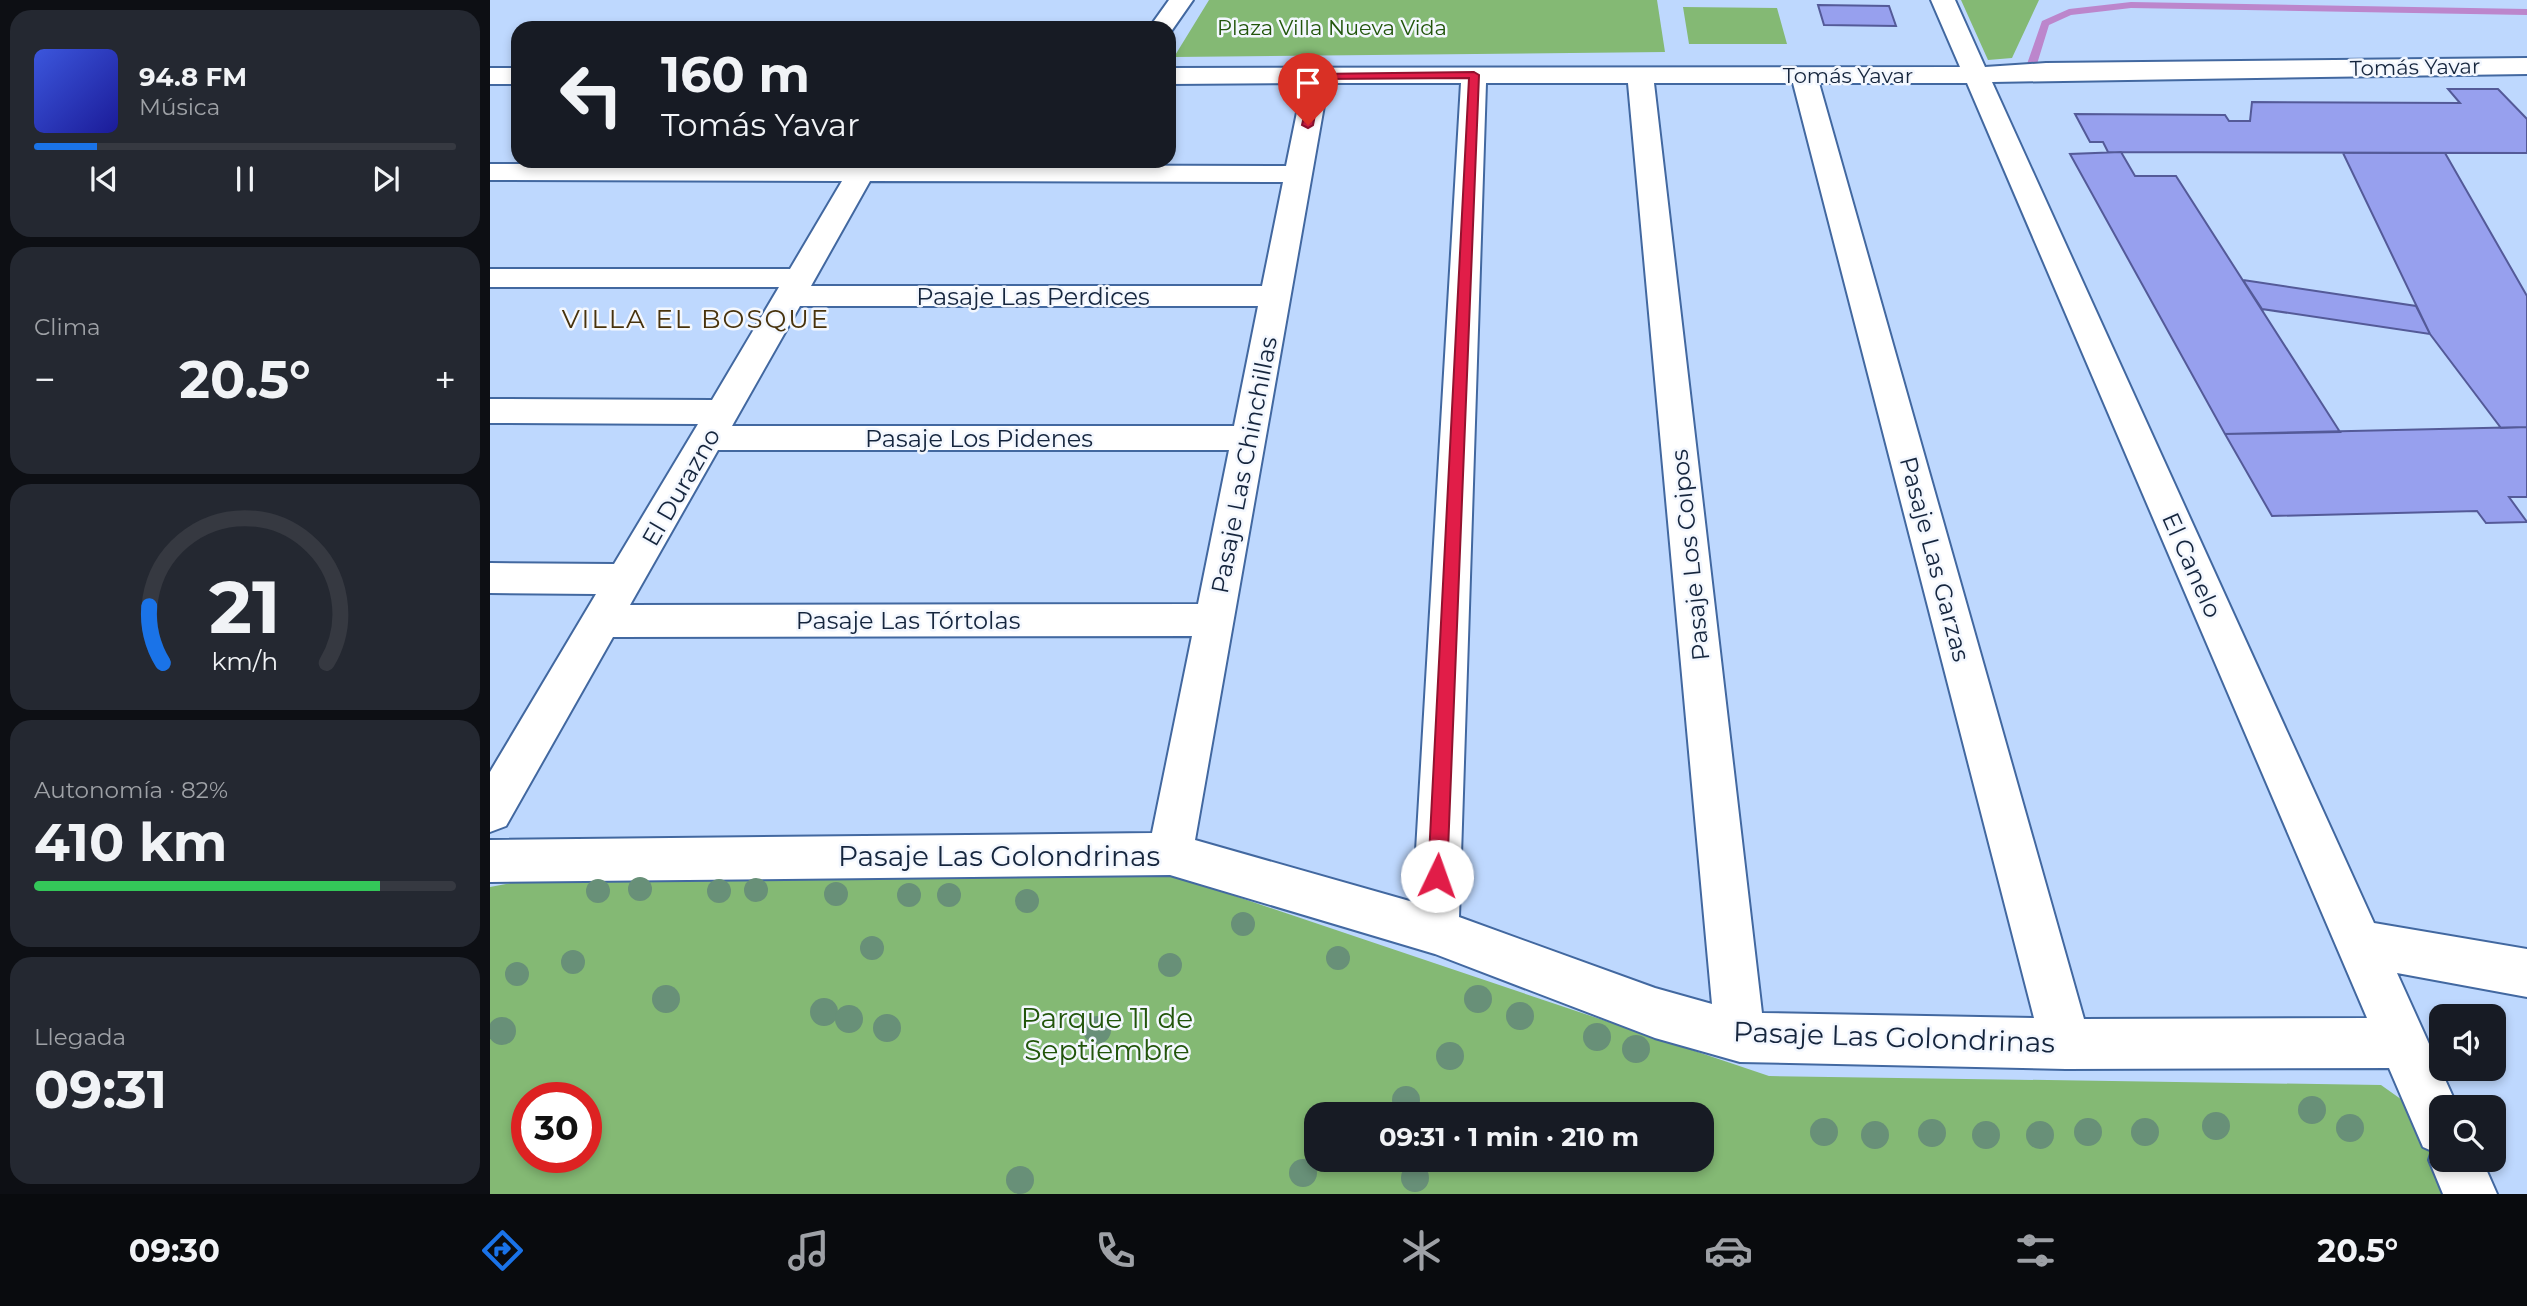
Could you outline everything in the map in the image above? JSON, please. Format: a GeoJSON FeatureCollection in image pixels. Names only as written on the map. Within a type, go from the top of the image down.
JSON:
{"type":"FeatureCollection","features":[{"type":"Feature","properties":{"kind":"street"},"geometry":{"type":"LineString","coordinates":[[1166,21],[1181,0]]}},
{"type":"Feature","properties":{"kind":"street","name":"El Canelo"},"geometry":{"type":"LineString","coordinates":[[1943,0],[2429,1102]]}},
{"type":"Feature","properties":{"kind":"street","name":"Tomás Yavar"},"geometry":{"type":"LineString","coordinates":[[1176,76],[1976,75],[2046,71],[2527,66]]}},
{"type":"Feature","properties":{"kind":"street","name":"Pasaje Los Coipos"},"geometry":{"type":"LineString","coordinates":[[1640,74],[1740,1037]]}},
{"type":"Feature","properties":{"kind":"street"},"geometry":{"type":"LineString","coordinates":[[1435,931],[1474,75]]}},
{"type":"Feature","properties":{"kind":"street","name":"Pasaje Las Garzas"},"geometry":{"type":"LineString","coordinates":[[1804,75],[2066,1044]]}},
{"type":"Feature","properties":{"kind":"street"},"geometry":{"type":"LineString","coordinates":[[490,76],[511,76]]}},
{"type":"Feature","properties":{"kind":"street","name":"Pasaje Las Chinchillas"},"geometry":{"type":"LineString","coordinates":[[1170,854],[1317,76]]}},
{"type":"Feature","properties":{"kind":"street"},"geometry":{"type":"LineString","coordinates":[[490,173],[802,168]]}},
{"type":"Feature","properties":{"kind":"street","name":"El Durazno"},"geometry":{"type":"LineString","coordinates":[[494,800],[628,579],[864,168]]}},
{"type":"Feature","properties":{"kind":"street"},"geometry":{"type":"LineString","coordinates":[[927,168],[1299,174]]}},
{"type":"Feature","properties":{"kind":"street","name":"Pasaje Las Perdices"},"geometry":{"type":"LineString","coordinates":[[490,278],[1276,296]]}},
{"type":"Feature","properties":{"kind":"street","name":"Pasaje Los Pidenes"},"geometry":{"type":"LineString","coordinates":[[490,411],[717,425],[1248,438]]}},
{"type":"Feature","properties":{"kind":"street"},"geometry":{"type":"LineString","coordinates":[[490,578],[628,579]]}},
{"type":"Feature","properties":{"kind":"street","name":"Pasaje Las Tórtolas"},"geometry":{"type":"LineString","coordinates":[[603,621],[1214,620]]}},
{"type":"Feature","properties":{"kind":"street","name":"Pasaje Las Golondrinas"},"geometry":{"type":"LineString","coordinates":[[490,861],[1170,854],[1435,931],[1656,1013],[1740,1037],[2066,1044],[2403,1043]]}},
{"type":"Feature","properties":{"kind":"street"},"geometry":{"type":"LineString","coordinates":[[2360,943],[2527,973]]}},
{"type":"Feature","properties":{"kind":"street"},"geometry":{"type":"LineString","coordinates":[[2460,1172],[2470,1194]]}},
{"type":"Feature","properties":{"kind":"green space","name":"Plaza Villa Nueva Vida"},"geometry":{"type":"Polygon","coordinates":[[[1209,0],[1657,0],[1665,52],[1176,57],[1209,0]]]}},
{"type":"Feature","properties":{"kind":"green space"},"geometry":{"type":"Polygon","coordinates":[[[1961,0],[2039,0],[2012,58],[1988,60],[1961,0]]]}},
{"type":"Feature","properties":{"kind":"green space"},"geometry":{"type":"Polygon","coordinates":[[[1683,7],[1777,8],[1787,44],[1689,44],[1683,7]]]}},
{"type":"Feature","properties":{"kind":"green space","name":"Parque 11 de Septiembre"},"geometry":{"type":"Polygon","coordinates":[[[1167,873],[1769,1076],[2381,1085],[2412,1107],[2429,1148],[2429,1172],[2439,1172],[2448,1194],[490,1194],[490,887],[516,882],[1167,873]]]}},
{"type":"Feature","properties":{"kind":"building"},"geometry":{"type":"Polygon","coordinates":[[[1818,5],[1889,6],[1896,26],[1824,25],[1818,5]]]}},
{"type":"Feature","properties":{"kind":"building"},"geometry":{"type":"Polygon","coordinates":[[[2448,89],[2498,89],[2527,119],[2527,153],[2108,152],[2103,142],[2090,142],[2075,114],[2225,115],[2229,121],[2250,121],[2252,102],[2460,103],[2448,89]]]}},
{"type":"Feature","properties":{"kind":"building"},"geometry":{"type":"Polygon","coordinates":[[[2121,152],[2135,176],[2176,176],[2340,432],[2225,434],[2070,154],[2121,152]]]}},
{"type":"Feature","properties":{"kind":"building"},"geometry":{"type":"Polygon","coordinates":[[[2343,153],[2445,153],[2527,296],[2527,427],[2501,428],[2430,334],[2343,153]]]}},
{"type":"Feature","properties":{"kind":"building"},"geometry":{"type":"Polygon","coordinates":[[[2243,280],[2416,306],[2430,334],[2262,309],[2243,280]]]}},
{"type":"Feature","properties":{"kind":"building"},"geometry":{"type":"Polygon","coordinates":[[[2527,427],[2527,497],[2509,497],[2527,522],[2486,523],[2477,511],[2272,516],[2225,434],[2527,427]]]}},
{"type":"Feature","properties":{"kind":"waterway"},"geometry":{"type":"LineString","coordinates":[[2032,64],[2045,23],[2069,12],[2131,5],[2527,12]]}},
{"type":"Feature","properties":{"kind":"district","name":"VILLA EL BOSQUE"},"geometry":{"type":"Point","coordinates":[696,319]}},
{"type":"Feature","properties":{"kind":"route"},"geometry":{"type":"LineString","coordinates":[[1308,125],[1317,76],[1474,75],[1437,876]]}}]}
